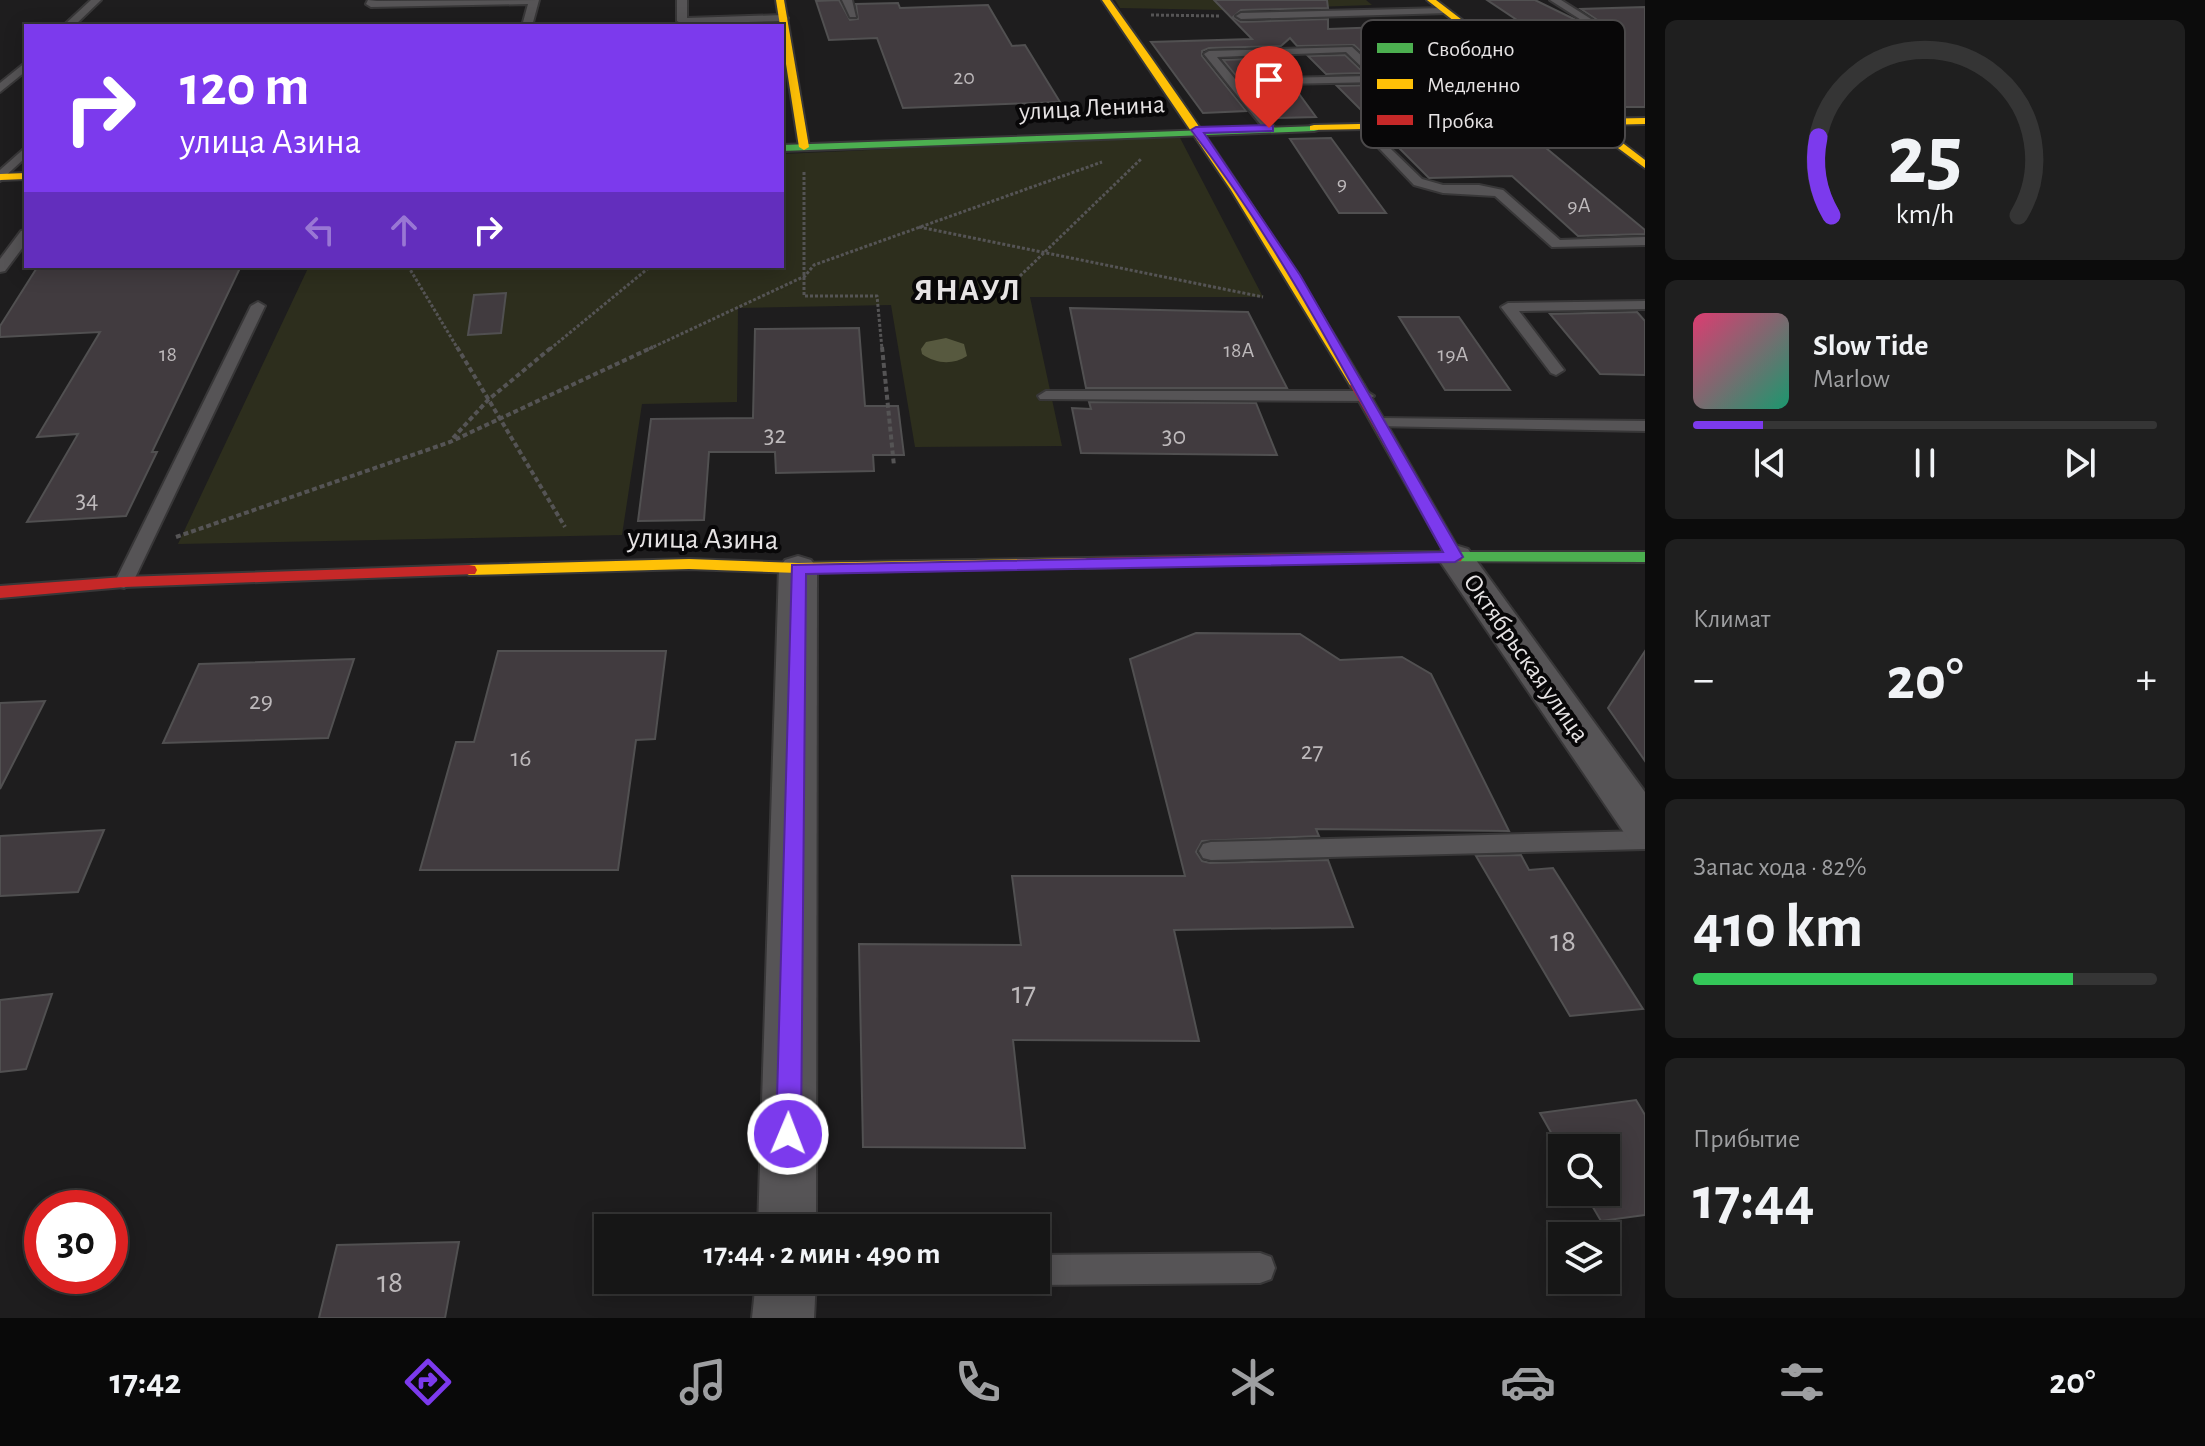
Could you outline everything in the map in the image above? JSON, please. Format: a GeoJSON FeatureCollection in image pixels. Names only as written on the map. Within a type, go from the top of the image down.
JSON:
{"type":"FeatureCollection","features":[{"type":"Feature","properties":{"kind":"street"},"geometry":{"type":"LineString","coordinates":[[1438,6],[1457,20]]}},
{"type":"Feature","properties":{"kind":"street","name":"Октябрьская улица"},"geometry":{"type":"LineString","coordinates":[[1110,7],[1212,149],[1294,275],[1366,396],[1455,557],[1645,827]]}},
{"type":"Feature","properties":{"kind":"street"},"geometry":{"type":"LineString","coordinates":[[784,27],[804,147]]}},
{"type":"Feature","properties":{"kind":"street","name":"улица Ленина"},"geometry":{"type":"LineString","coordinates":[[1625,121],[1645,121]]}},
{"type":"Feature","properties":{"kind":"street","name":"улица Ленина"},"geometry":{"type":"LineString","coordinates":[[784,148],[1361,126]]}},
{"type":"Feature","properties":{"kind":"street"},"geometry":{"type":"LineString","coordinates":[[1624,148],[1645,165]]}},
{"type":"Feature","properties":{"kind":"street"},"geometry":{"type":"LineString","coordinates":[[0,177],[24,176]]}},
{"type":"Feature","properties":{"kind":"street","name":"улица Азина"},"geometry":{"type":"LineString","coordinates":[[0,592],[124,582],[689,564],[798,568],[1455,557],[1645,557]]}},
{"type":"Feature","properties":{"kind":"street"},"geometry":{"type":"LineString","coordinates":[[787,1214],[798,568]]}},
{"type":"Feature","properties":{"kind":"street"},"geometry":{"type":"LineString","coordinates":[[783,1318],[785,1294]]}},
{"type":"Feature","properties":{"kind":"lane"},"geometry":{"type":"LineString","coordinates":[[70,24],[96,0]]}},
{"type":"Feature","properties":{"kind":"lane"},"geometry":{"type":"LineString","coordinates":[[373,0],[371,4],[533,1],[527,24]]}},
{"type":"Feature","properties":{"kind":"lane"},"geometry":{"type":"LineString","coordinates":[[682,0],[682,21],[781,9]]}},
{"type":"Feature","properties":{"kind":"lane"},"geometry":{"type":"LineString","coordinates":[[847,0],[853,15]]}},
{"type":"Feature","properties":{"kind":"lane"},"geometry":{"type":"LineString","coordinates":[[1555,0],[1587,20]]}},
{"type":"Feature","properties":{"kind":"lane"},"geometry":{"type":"LineString","coordinates":[[1241,16],[1438,6]]}},
{"type":"Feature","properties":{"kind":"lane"},"geometry":{"type":"LineString","coordinates":[[1269,128],[1209,54],[1348,49],[1361,61]]}},
{"type":"Feature","properties":{"kind":"lane"},"geometry":{"type":"LineString","coordinates":[[0,89],[24,67]]}},
{"type":"Feature","properties":{"kind":"lane"},"geometry":{"type":"LineString","coordinates":[[1231,82],[1361,79]]}},
{"type":"Feature","properties":{"kind":"lane"},"geometry":{"type":"LineString","coordinates":[[1385,148],[1418,182],[1443,189],[1479,189],[1499,193],[1557,244],[1645,241]]}},
{"type":"Feature","properties":{"kind":"lane"},"geometry":{"type":"LineString","coordinates":[[0,177],[24,152]]}},
{"type":"Feature","properties":{"kind":"lane"},"geometry":{"type":"LineString","coordinates":[[0,268],[24,237]]}},
{"type":"Feature","properties":{"kind":"lane"},"geometry":{"type":"LineString","coordinates":[[124,582],[258,306]]}},
{"type":"Feature","properties":{"kind":"lane"},"geometry":{"type":"LineString","coordinates":[[1556,370],[1508,307],[1643,307]]}},
{"type":"Feature","properties":{"kind":"lane"},"geometry":{"type":"LineString","coordinates":[[1046,396],[1366,396]]}},
{"type":"Feature","properties":{"kind":"lane"},"geometry":{"type":"LineString","coordinates":[[1380,423],[1645,426]]}},
{"type":"Feature","properties":{"kind":"lane"},"geometry":{"type":"LineString","coordinates":[[1211,851],[1645,840]]}},
{"type":"Feature","properties":{"kind":"lane"},"geometry":{"type":"LineString","coordinates":[[1050,1270],[1260,1268]]}},
{"type":"Feature","properties":{"kind":"path"},"geometry":{"type":"LineString","coordinates":[[1110,7],[1241,16]]}},
{"type":"Feature","properties":{"kind":"path"},"geometry":{"type":"LineString","coordinates":[[804,147],[804,296],[877,296],[894,466]]}},
{"type":"Feature","properties":{"kind":"path"},"geometry":{"type":"LineString","coordinates":[[1020,276],[1142,157]]}},
{"type":"Feature","properties":{"kind":"path"},"geometry":{"type":"LineString","coordinates":[[139,550],[450,442],[805,276],[814,265],[1107,161]]}},
{"type":"Feature","properties":{"kind":"path"},"geometry":{"type":"LineString","coordinates":[[919,226],[1263,297]]}},
{"type":"Feature","properties":{"kind":"path"},"geometry":{"type":"LineString","coordinates":[[409,268],[565,527]]}},
{"type":"Feature","properties":{"kind":"path"},"geometry":{"type":"LineString","coordinates":[[450,442],[488,400],[649,268]]}},
{"type":"Feature","properties":{"kind":"shaded area"},"geometry":{"type":"Polygon","coordinates":[[[1115,0],[1366,0],[1372,5],[1221,10],[1120,8],[1115,0]]]}},
{"type":"Feature","properties":{"kind":"shaded area"},"geometry":{"type":"Polygon","coordinates":[[[1179,136],[1263,297],[1030,297],[1062,446],[915,447],[891,305],[738,308],[737,402],[642,404],[622,535],[178,544],[308,268],[784,268],[784,154],[1179,136]]]}},
{"type":"Feature","properties":{"kind":"shaded area"},"geometry":{"type":"Polygon","coordinates":[[[946,338],[964,344],[967,356],[944,362],[922,354],[921,349],[926,342],[946,338]]]}},
{"type":"Feature","properties":{"kind":"building"},"geometry":{"type":"Polygon","coordinates":[[[839,0],[850,20],[858,19],[856,4],[898,3],[900,8],[988,5],[1012,46],[1025,45],[1060,102],[903,108],[877,38],[829,40],[816,1],[839,0]]]}},
{"type":"Feature","properties":{"kind":"building"},"geometry":{"type":"Polygon","coordinates":[[[1214,0],[1327,0],[1328,8],[1241,10],[1233,17],[1241,22],[1328,19],[1328,29],[1361,28],[1361,51],[1354,45],[1297,46],[1290,38],[1281,46],[1209,48],[1202,51],[1202,56],[1246,111],[1203,113],[1151,42],[1252,39],[1214,0]]]}},
{"type":"Feature","properties":{"kind":"building"},"geometry":{"type":"Polygon","coordinates":[[[1487,0],[1535,0],[1576,20],[1517,20],[1487,0]]]}},
{"type":"Feature","properties":{"kind":"building"},"geometry":{"type":"Polygon","coordinates":[[[1645,7],[1645,107],[1625,107],[1625,20],[1598,20],[1581,9],[1645,7]]]}},
{"type":"Feature","properties":{"kind":"building"},"geometry":{"type":"Polygon","coordinates":[[[1345,55],[1361,73],[1326,74],[1308,56],[1345,55]]]}},
{"type":"Feature","properties":{"kind":"building"},"geometry":{"type":"Polygon","coordinates":[[[1273,58],[1286,75],[1236,76],[1223,60],[1273,58]]]}},
{"type":"Feature","properties":{"kind":"building"},"geometry":{"type":"Polygon","coordinates":[[[1361,85],[1361,110],[1337,86],[1361,85]]]}},
{"type":"Feature","properties":{"kind":"building"},"geometry":{"type":"Polygon","coordinates":[[[1294,87],[1316,117],[1276,118],[1271,110],[1265,111],[1246,88],[1294,87]]]}},
{"type":"Feature","properties":{"kind":"building"},"geometry":{"type":"Polygon","coordinates":[[[1331,138],[1386,213],[1339,213],[1290,139],[1331,138]]]}},
{"type":"Feature","properties":{"kind":"building"},"geometry":{"type":"Polygon","coordinates":[[[1399,148],[1546,148],[1645,230],[1645,234],[1578,236],[1512,176],[1429,178],[1399,148]]]}},
{"type":"Feature","properties":{"kind":"building"},"geometry":{"type":"Polygon","coordinates":[[[37,268],[240,268],[152,452],[157,452],[126,516],[27,522],[78,434],[37,437],[100,332],[0,337],[0,326],[37,268]]]}},
{"type":"Feature","properties":{"kind":"building"},"geometry":{"type":"Polygon","coordinates":[[[506,293],[501,333],[468,335],[474,295],[506,293]]]}},
{"type":"Feature","properties":{"kind":"building"},"geometry":{"type":"Polygon","coordinates":[[[1070,308],[1248,312],[1287,388],[1086,388],[1070,308]]]}},
{"type":"Feature","properties":{"kind":"building"},"geometry":{"type":"Polygon","coordinates":[[[1637,312],[1645,321],[1645,375],[1600,374],[1550,314],[1637,312]]]}},
{"type":"Feature","properties":{"kind":"building"},"geometry":{"type":"Polygon","coordinates":[[[1399,317],[1459,317],[1510,390],[1445,390],[1399,317]]]}},
{"type":"Feature","properties":{"kind":"building"},"geometry":{"type":"Polygon","coordinates":[[[859,328],[865,406],[898,406],[904,455],[873,455],[874,471],[776,473],[775,452],[709,452],[704,520],[638,521],[651,419],[753,418],[755,329],[859,328]]]}},
{"type":"Feature","properties":{"kind":"building"},"geometry":{"type":"Polygon","coordinates":[[[1089,402],[1256,403],[1277,455],[1081,453],[1072,408],[1091,409],[1089,402]]]}},
{"type":"Feature","properties":{"kind":"building"},"geometry":{"type":"Polygon","coordinates":[[[1196,633],[1300,634],[1340,660],[1402,657],[1431,674],[1509,831],[1316,829],[1319,836],[1202,841],[1196,852],[1202,861],[1210,863],[1328,860],[1353,927],[1174,930],[1199,1041],[1013,1040],[1025,1148],[863,1147],[859,944],[1021,945],[1012,876],[1185,876],[1130,659],[1196,633]]]}},
{"type":"Feature","properties":{"kind":"building"},"geometry":{"type":"Polygon","coordinates":[[[498,651],[666,651],[655,739],[636,740],[618,870],[420,870],[456,742],[474,742],[498,651]]]}},
{"type":"Feature","properties":{"kind":"building"},"geometry":{"type":"Polygon","coordinates":[[[1645,651],[1645,761],[1608,708],[1645,651]]]}},
{"type":"Feature","properties":{"kind":"building"},"geometry":{"type":"Polygon","coordinates":[[[354,659],[328,738],[163,743],[199,664],[354,659]]]}},
{"type":"Feature","properties":{"kind":"building"},"geometry":{"type":"Polygon","coordinates":[[[45,701],[0,789],[0,703],[45,701]]]}},
{"type":"Feature","properties":{"kind":"building"},"geometry":{"type":"Polygon","coordinates":[[[104,830],[78,892],[0,896],[0,836],[104,830]]]}},
{"type":"Feature","properties":{"kind":"building"},"geometry":{"type":"Polygon","coordinates":[[[1521,855],[1529,870],[1553,868],[1643,1009],[1570,1016],[1476,856],[1521,855]]]}},
{"type":"Feature","properties":{"kind":"building"},"geometry":{"type":"Polygon","coordinates":[[[52,994],[26,1069],[0,1072],[0,1000],[52,994]]]}},
{"type":"Feature","properties":{"kind":"building"},"geometry":{"type":"Polygon","coordinates":[[[1636,1100],[1645,1115],[1645,1215],[1601,1221],[1592,1206],[1620,1206],[1620,1134],[1552,1134],[1540,1113],[1636,1100]]]}},
{"type":"Feature","properties":{"kind":"building"},"geometry":{"type":"Polygon","coordinates":[[[459,1242],[445,1318],[319,1318],[337,1245],[459,1242]]]}},
{"type":"Feature","properties":{"kind":"traffic: fast"},"geometry":{"type":"LineString","coordinates":[[784,148],[1314,128]]}},
{"type":"Feature","properties":{"kind":"traffic: fast"},"geometry":{"type":"LineString","coordinates":[[1403,557],[1645,557]]}},
{"type":"Feature","properties":{"kind":"traffic: slow"},"geometry":{"type":"LineString","coordinates":[[780,0],[784,24]]}},
{"type":"Feature","properties":{"kind":"traffic: slow"},"geometry":{"type":"LineString","coordinates":[[1106,0],[1236,190],[1357,385]]}},
{"type":"Feature","properties":{"kind":"traffic: slow"},"geometry":{"type":"LineString","coordinates":[[1431,0],[1457,20]]}},
{"type":"Feature","properties":{"kind":"traffic: slow"},"geometry":{"type":"LineString","coordinates":[[784,24],[804,147]]}},
{"type":"Feature","properties":{"kind":"traffic: slow"},"geometry":{"type":"LineString","coordinates":[[1625,121],[1645,121]]}},
{"type":"Feature","properties":{"kind":"traffic: slow"},"geometry":{"type":"LineString","coordinates":[[1314,128],[1361,127]]}},
{"type":"Feature","properties":{"kind":"traffic: slow"},"geometry":{"type":"LineString","coordinates":[[1623,148],[1645,165]]}},
{"type":"Feature","properties":{"kind":"traffic: slow"},"geometry":{"type":"LineString","coordinates":[[0,177],[24,176]]}},
{"type":"Feature","properties":{"kind":"traffic: slow"},"geometry":{"type":"LineString","coordinates":[[469,570],[689,564],[798,568],[1087,563]]}},
{"type":"Feature","properties":{"kind":"traffic: jam"},"geometry":{"type":"LineString","coordinates":[[1357,385],[1455,557]]}},
{"type":"Feature","properties":{"kind":"traffic: jam"},"geometry":{"type":"LineString","coordinates":[[1087,563],[1403,557]]}},
{"type":"Feature","properties":{"kind":"traffic: jam"},"geometry":{"type":"LineString","coordinates":[[0,592],[124,582],[469,570]]}},
{"type":"Feature","properties":{"kind":"district","name":"ЯНАУЛ"},"geometry":{"type":"Point","coordinates":[968,290]}},
{"type":"Feature","properties":{"kind":"route"},"geometry":{"type":"LineString","coordinates":[[788,1134],[798,568],[1455,557],[1366,396],[1294,275],[1212,149],[1196,130],[1269,128]]}}]}
